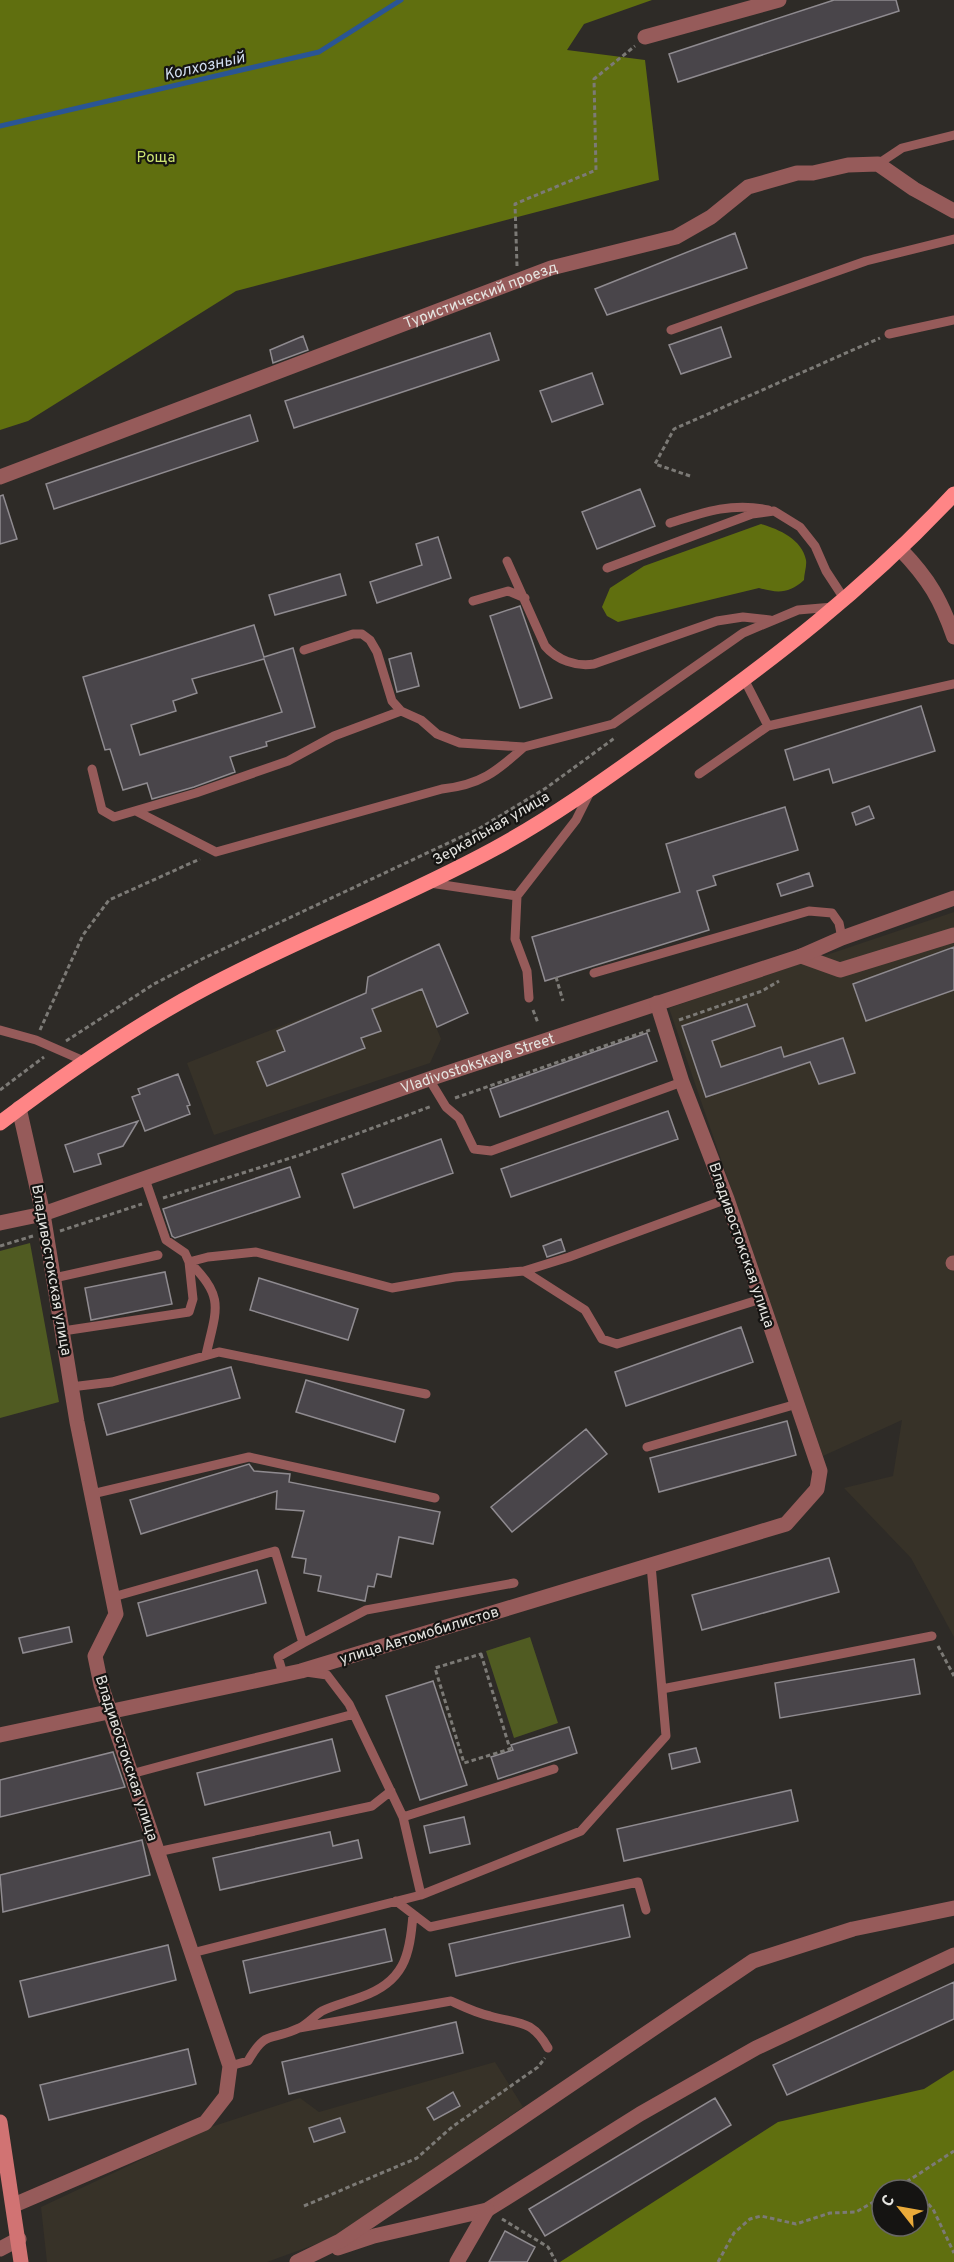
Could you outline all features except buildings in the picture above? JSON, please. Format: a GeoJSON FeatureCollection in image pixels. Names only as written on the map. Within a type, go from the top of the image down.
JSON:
{"type":"FeatureCollection","features":[{"type":"Feature","properties":{"kind":"main road","name":"Зеркальная улица"},"geometry":{"type":"LineString","coordinates":[[0,1123],[84,1061],[145,1022],[224,978],[430,883],[534,826],[591,790],[745,681],[842,603],[901,550],[954,494]]}},
{"type":"Feature","properties":{"kind":"street"},"geometry":{"type":"LineString","coordinates":[[645,37],[778,0]]}},
{"type":"Feature","properties":{"kind":"street"},"geometry":{"type":"LineString","coordinates":[[879,164],[914,189],[954,211]]}},
{"type":"Feature","properties":{"kind":"street","name":"Туристический проезд"},"geometry":{"type":"LineString","coordinates":[[0,477],[551,268],[676,237],[711,217],[748,187],[797,173],[879,164]]}},
{"type":"Feature","properties":{"kind":"street"},"geometry":{"type":"LineString","coordinates":[[901,550],[923,573],[941,601],[954,637]]}},
{"type":"Feature","properties":{"kind":"street","name":"Vladivostokskaya Street"},"geometry":{"type":"LineString","coordinates":[[0,1223],[43,1214],[429,1079],[801,956],[842,938],[954,898]]}},
{"type":"Feature","properties":{"kind":"street"},"geometry":{"type":"LineString","coordinates":[[801,956],[840,970],[954,936]]}},
{"type":"Feature","properties":{"kind":"street","name":"Владивостокская улица"},"geometry":{"type":"LineString","coordinates":[[657,1003],[682,1082],[727,1199],[820,1471],[816,1489]]}},
{"type":"Feature","properties":{"kind":"street","name":"Владивостокская улица"},"geometry":{"type":"LineString","coordinates":[[14,2205],[206,2123],[226,2096],[230,2066],[109,1711],[95,1656],[116,1614],[72,1387],[43,1214],[19,1108]]}},
{"type":"Feature","properties":{"kind":"street","name":"улица Автомобилистов"},"geometry":{"type":"LineString","coordinates":[[0,1735],[301,1671],[786,1524],[816,1489]]}},
{"type":"Feature","properties":{"kind":"street"},"geometry":{"type":"LineString","coordinates":[[302,2260],[340,2241],[753,1961],[853,1929],[954,1908]]}},
{"type":"Feature","properties":{"kind":"street"},"geometry":{"type":"LineString","coordinates":[[302,2260],[374,2236],[487,2210],[640,2114],[756,2048],[954,1956]]}},
{"type":"Feature","properties":{"kind":"street"},"geometry":{"type":"LineString","coordinates":[[0,2126],[21,2262]]}},
{"type":"Feature","properties":{"kind":"street"},"geometry":{"type":"LineString","coordinates":[[457,2262],[487,2210]]}},
{"type":"Feature","properties":{"kind":"street"},"geometry":{"type":"LineString","coordinates":[[0,2248],[19,2239]]}},
{"type":"Feature","properties":{"kind":"lane"},"geometry":{"type":"LineString","coordinates":[[879,164],[902,148],[954,135]]}},
{"type":"Feature","properties":{"kind":"lane"},"geometry":{"type":"LineString","coordinates":[[671,330],[866,261],[954,239]]}},
{"type":"Feature","properties":{"kind":"lane"},"geometry":{"type":"LineString","coordinates":[[889,334],[954,320]]}},
{"type":"Feature","properties":{"kind":"lane"},"geometry":{"type":"LineString","coordinates":[[304,650],[357,633],[366,636],[377,652],[392,701],[401,711],[421,720],[437,734],[460,742],[524,747],[613,724],[743,633],[798,610],[842,603],[809,536],[789,519],[774,511],[750,506],[722,507],[670,523]]}},
{"type":"Feature","properties":{"kind":"lane"},"geometry":{"type":"LineString","coordinates":[[607,568],[752,514],[774,511]]}},
{"type":"Feature","properties":{"kind":"lane"},"geometry":{"type":"LineString","coordinates":[[507,561],[526,599],[545,646],[564,660],[586,665],[717,621],[743,617],[770,620]]}},
{"type":"Feature","properties":{"kind":"lane"},"geometry":{"type":"LineString","coordinates":[[473,601],[508,591],[526,599]]}},
{"type":"Feature","properties":{"kind":"lane"},"geometry":{"type":"LineString","coordinates":[[745,681],[768,726]]}},
{"type":"Feature","properties":{"kind":"lane"},"geometry":{"type":"LineString","coordinates":[[699,774],[768,726],[954,684]]}},
{"type":"Feature","properties":{"kind":"lane"},"geometry":{"type":"LineString","coordinates":[[92,769],[102,810],[114,817],[288,760],[334,736],[401,711]]}},
{"type":"Feature","properties":{"kind":"lane"},"geometry":{"type":"LineString","coordinates":[[136,811],[216,852],[442,789],[464,787],[489,777],[524,747]]}},
{"type":"Feature","properties":{"kind":"lane"},"geometry":{"type":"LineString","coordinates":[[529,998],[527,971],[515,939],[517,896],[576,820],[591,790]]}},
{"type":"Feature","properties":{"kind":"lane"},"geometry":{"type":"LineString","coordinates":[[430,883],[517,896]]}},
{"type":"Feature","properties":{"kind":"lane"},"geometry":{"type":"LineString","coordinates":[[594,973],[809,911],[832,913],[839,923],[842,938]]}},
{"type":"Feature","properties":{"kind":"lane"},"geometry":{"type":"LineString","coordinates":[[0,1030],[36,1040],[84,1061]]}},
{"type":"Feature","properties":{"kind":"lane"},"geometry":{"type":"LineString","coordinates":[[429,1079],[446,1107],[459,1118],[474,1149],[491,1150],[682,1082]]}},
{"type":"Feature","properties":{"kind":"lane"},"geometry":{"type":"LineString","coordinates":[[63,1331],[189,1312],[193,1299],[189,1262],[185,1253],[166,1240],[145,1179]]}},
{"type":"Feature","properties":{"kind":"lane"},"geometry":{"type":"LineString","coordinates":[[189,1262],[208,1257],[256,1252],[392,1288],[455,1277],[524,1271],[569,1257],[727,1199]]}},
{"type":"Feature","properties":{"kind":"lane"},"geometry":{"type":"LineString","coordinates":[[54,1278],[158,1255]]}},
{"type":"Feature","properties":{"kind":"lane"},"geometry":{"type":"LineString","coordinates":[[189,1262],[209,1281],[215,1297],[214,1318],[206,1355]]}},
{"type":"Feature","properties":{"kind":"lane"},"geometry":{"type":"LineString","coordinates":[[524,1271],[585,1310],[602,1339],[616,1344],[761,1299]]}},
{"type":"Feature","properties":{"kind":"lane"},"geometry":{"type":"LineString","coordinates":[[72,1387],[112,1382],[219,1352],[426,1395]]}},
{"type":"Feature","properties":{"kind":"lane"},"geometry":{"type":"LineString","coordinates":[[647,1447],[797,1404]]}},
{"type":"Feature","properties":{"kind":"lane"},"geometry":{"type":"LineString","coordinates":[[92,1494],[249,1457],[435,1498]]}},
{"type":"Feature","properties":{"kind":"lane"},"geometry":{"type":"LineString","coordinates":[[113,1597],[275,1551],[303,1643]]}},
{"type":"Feature","properties":{"kind":"lane"},"geometry":{"type":"LineString","coordinates":[[192,1953],[421,1895],[581,1831],[666,1736],[651,1565]]}},
{"type":"Feature","properties":{"kind":"lane"},"geometry":{"type":"LineString","coordinates":[[283,1674],[278,1657],[366,1610],[514,1583]]}},
{"type":"Feature","properties":{"kind":"lane"},"geometry":{"type":"LineString","coordinates":[[662,1689],[932,1636]]}},
{"type":"Feature","properties":{"kind":"lane"},"geometry":{"type":"LineString","coordinates":[[301,1671],[327,1675],[354,1714],[403,1817],[421,1895]]}},
{"type":"Feature","properties":{"kind":"lane"},"geometry":{"type":"LineString","coordinates":[[131,1774],[354,1714]]}},
{"type":"Feature","properties":{"kind":"lane"},"geometry":{"type":"LineString","coordinates":[[403,1817],[554,1769]]}},
{"type":"Feature","properties":{"kind":"lane"},"geometry":{"type":"LineString","coordinates":[[157,1852],[372,1806],[391,1791]]}},
{"type":"Feature","properties":{"kind":"lane"},"geometry":{"type":"LineString","coordinates":[[396,1901],[430,1927],[639,1882],[646,1910]]}},
{"type":"Feature","properties":{"kind":"lane"},"geometry":{"type":"LineString","coordinates":[[299,2028],[321,2012],[363,1997],[400,1972],[408,1957],[413,1914]]}},
{"type":"Feature","properties":{"kind":"lane"},"geometry":{"type":"LineString","coordinates":[[230,2066],[248,2061],[265,2037],[299,2028],[451,2001],[472,2011],[527,2024],[542,2037],[548,2048]]}},
{"type":"Feature","properties":{"kind":"path"},"geometry":{"type":"LineString","coordinates":[[518,280],[515,204],[596,170],[594,79],[645,37]]}},
{"type":"Feature","properties":{"kind":"path"},"geometry":{"type":"LineString","coordinates":[[690,476],[655,464],[674,429],[889,334]]}},
{"type":"Feature","properties":{"kind":"path"},"geometry":{"type":"LineString","coordinates":[[0,1090],[56,1048],[154,984],[202,958],[480,828],[546,788],[625,730]]}},
{"type":"Feature","properties":{"kind":"path"},"geometry":{"type":"LineString","coordinates":[[36,1040],[83,935],[109,900],[216,852]]}},
{"type":"Feature","properties":{"kind":"path"},"geometry":{"type":"LineString","coordinates":[[673,1022],[762,991],[788,975]]}},
{"type":"Feature","properties":{"kind":"path"},"geometry":{"type":"LineString","coordinates":[[556,977],[563,1000]]}},
{"type":"Feature","properties":{"kind":"path"},"geometry":{"type":"LineString","coordinates":[[452,1099],[651,1030]]}},
{"type":"Feature","properties":{"kind":"path"},"geometry":{"type":"LineString","coordinates":[[160,1198],[300,1155],[441,1103]]}},
{"type":"Feature","properties":{"kind":"path"},"geometry":{"type":"LineString","coordinates":[[50,1233],[149,1202]]}},
{"type":"Feature","properties":{"kind":"path"},"geometry":{"type":"LineString","coordinates":[[0,1246],[39,1235]]}},
{"type":"Feature","properties":{"kind":"path"},"geometry":{"type":"LineString","coordinates":[[932,1636],[954,1676]]}},
{"type":"Feature","properties":{"kind":"path"},"geometry":{"type":"LineString","coordinates":[[481,1654],[510,1749],[464,1763],[435,1668],[481,1654]]}},
{"type":"Feature","properties":{"kind":"path"},"geometry":{"type":"LineString","coordinates":[[304,2206],[417,2158],[452,2127],[538,2067],[548,2048]]}},
{"type":"Feature","properties":{"kind":"path"},"geometry":{"type":"LineString","coordinates":[[913,2178],[954,2151]]}},
{"type":"Feature","properties":{"kind":"path"},"geometry":{"type":"LineString","coordinates":[[718,2262],[734,2233],[750,2219],[761,2216],[796,2224],[830,2213],[856,2212],[870,2204]]}},
{"type":"Feature","properties":{"kind":"path"},"geometry":{"type":"LineString","coordinates":[[930,2206],[954,2253]]}},
{"type":"Feature","properties":{"kind":"path"},"geometry":{"type":"LineString","coordinates":[[487,2210],[548,2247],[556,2262]]}},
{"type":"Feature","properties":{"kind":"shaded area"},"geometry":{"type":"Polygon","coordinates":[[[954,912],[954,947],[853,984],[866,1021],[954,990],[954,1637],[911,1558],[844,1488],[893,1476],[902,1420],[823,1456],[669,1008],[954,912]]]}},
{"type":"Feature","properties":{"kind":"shaded area"},"geometry":{"type":"Polygon","coordinates":[[[408,957],[441,1039],[430,1063],[214,1135],[187,1063],[366,993],[368,977],[408,957]]]}},
{"type":"Feature","properties":{"kind":"shaded area"},"geometry":{"type":"Polygon","coordinates":[[[495,2062],[523,2107],[336,2237],[267,2262],[47,2262],[41,2207],[211,2127],[300,2098],[319,2112],[495,2062]]]}},
{"type":"Feature","properties":{"kind":"green space","name":"Роща"},"geometry":{"type":"Polygon","coordinates":[[[0,0],[652,0],[584,24],[567,50],[645,60],[659,180],[236,291],[28,421],[0,430],[0,0]]]}},
{"type":"Feature","properties":{"kind":"green space"},"geometry":{"type":"Polygon","coordinates":[[[761,524],[788,536],[800,546],[804,553],[806,562],[804,580],[793,588],[772,591],[759,588],[618,622],[607,616],[602,607],[610,588],[644,566],[761,524]]]}},
{"type":"Feature","properties":{"kind":"green space"},"geometry":{"type":"Polygon","coordinates":[[[30,1243],[59,1402],[0,1418],[0,1251],[30,1243]]]}},
{"type":"Feature","properties":{"kind":"green space"},"geometry":{"type":"Polygon","coordinates":[[[530,1637],[558,1723],[514,1738],[486,1651],[530,1637]]]}},
{"type":"Feature","properties":{"kind":"green space"},"geometry":{"type":"Polygon","coordinates":[[[954,2070],[954,2262],[560,2262],[778,2122],[924,2089],[954,2070]]]}},
{"type":"Feature","properties":{"kind":"waterway","name":"Колхозный"},"geometry":{"type":"LineString","coordinates":[[0,126],[319,52],[401,0]]}}]}
